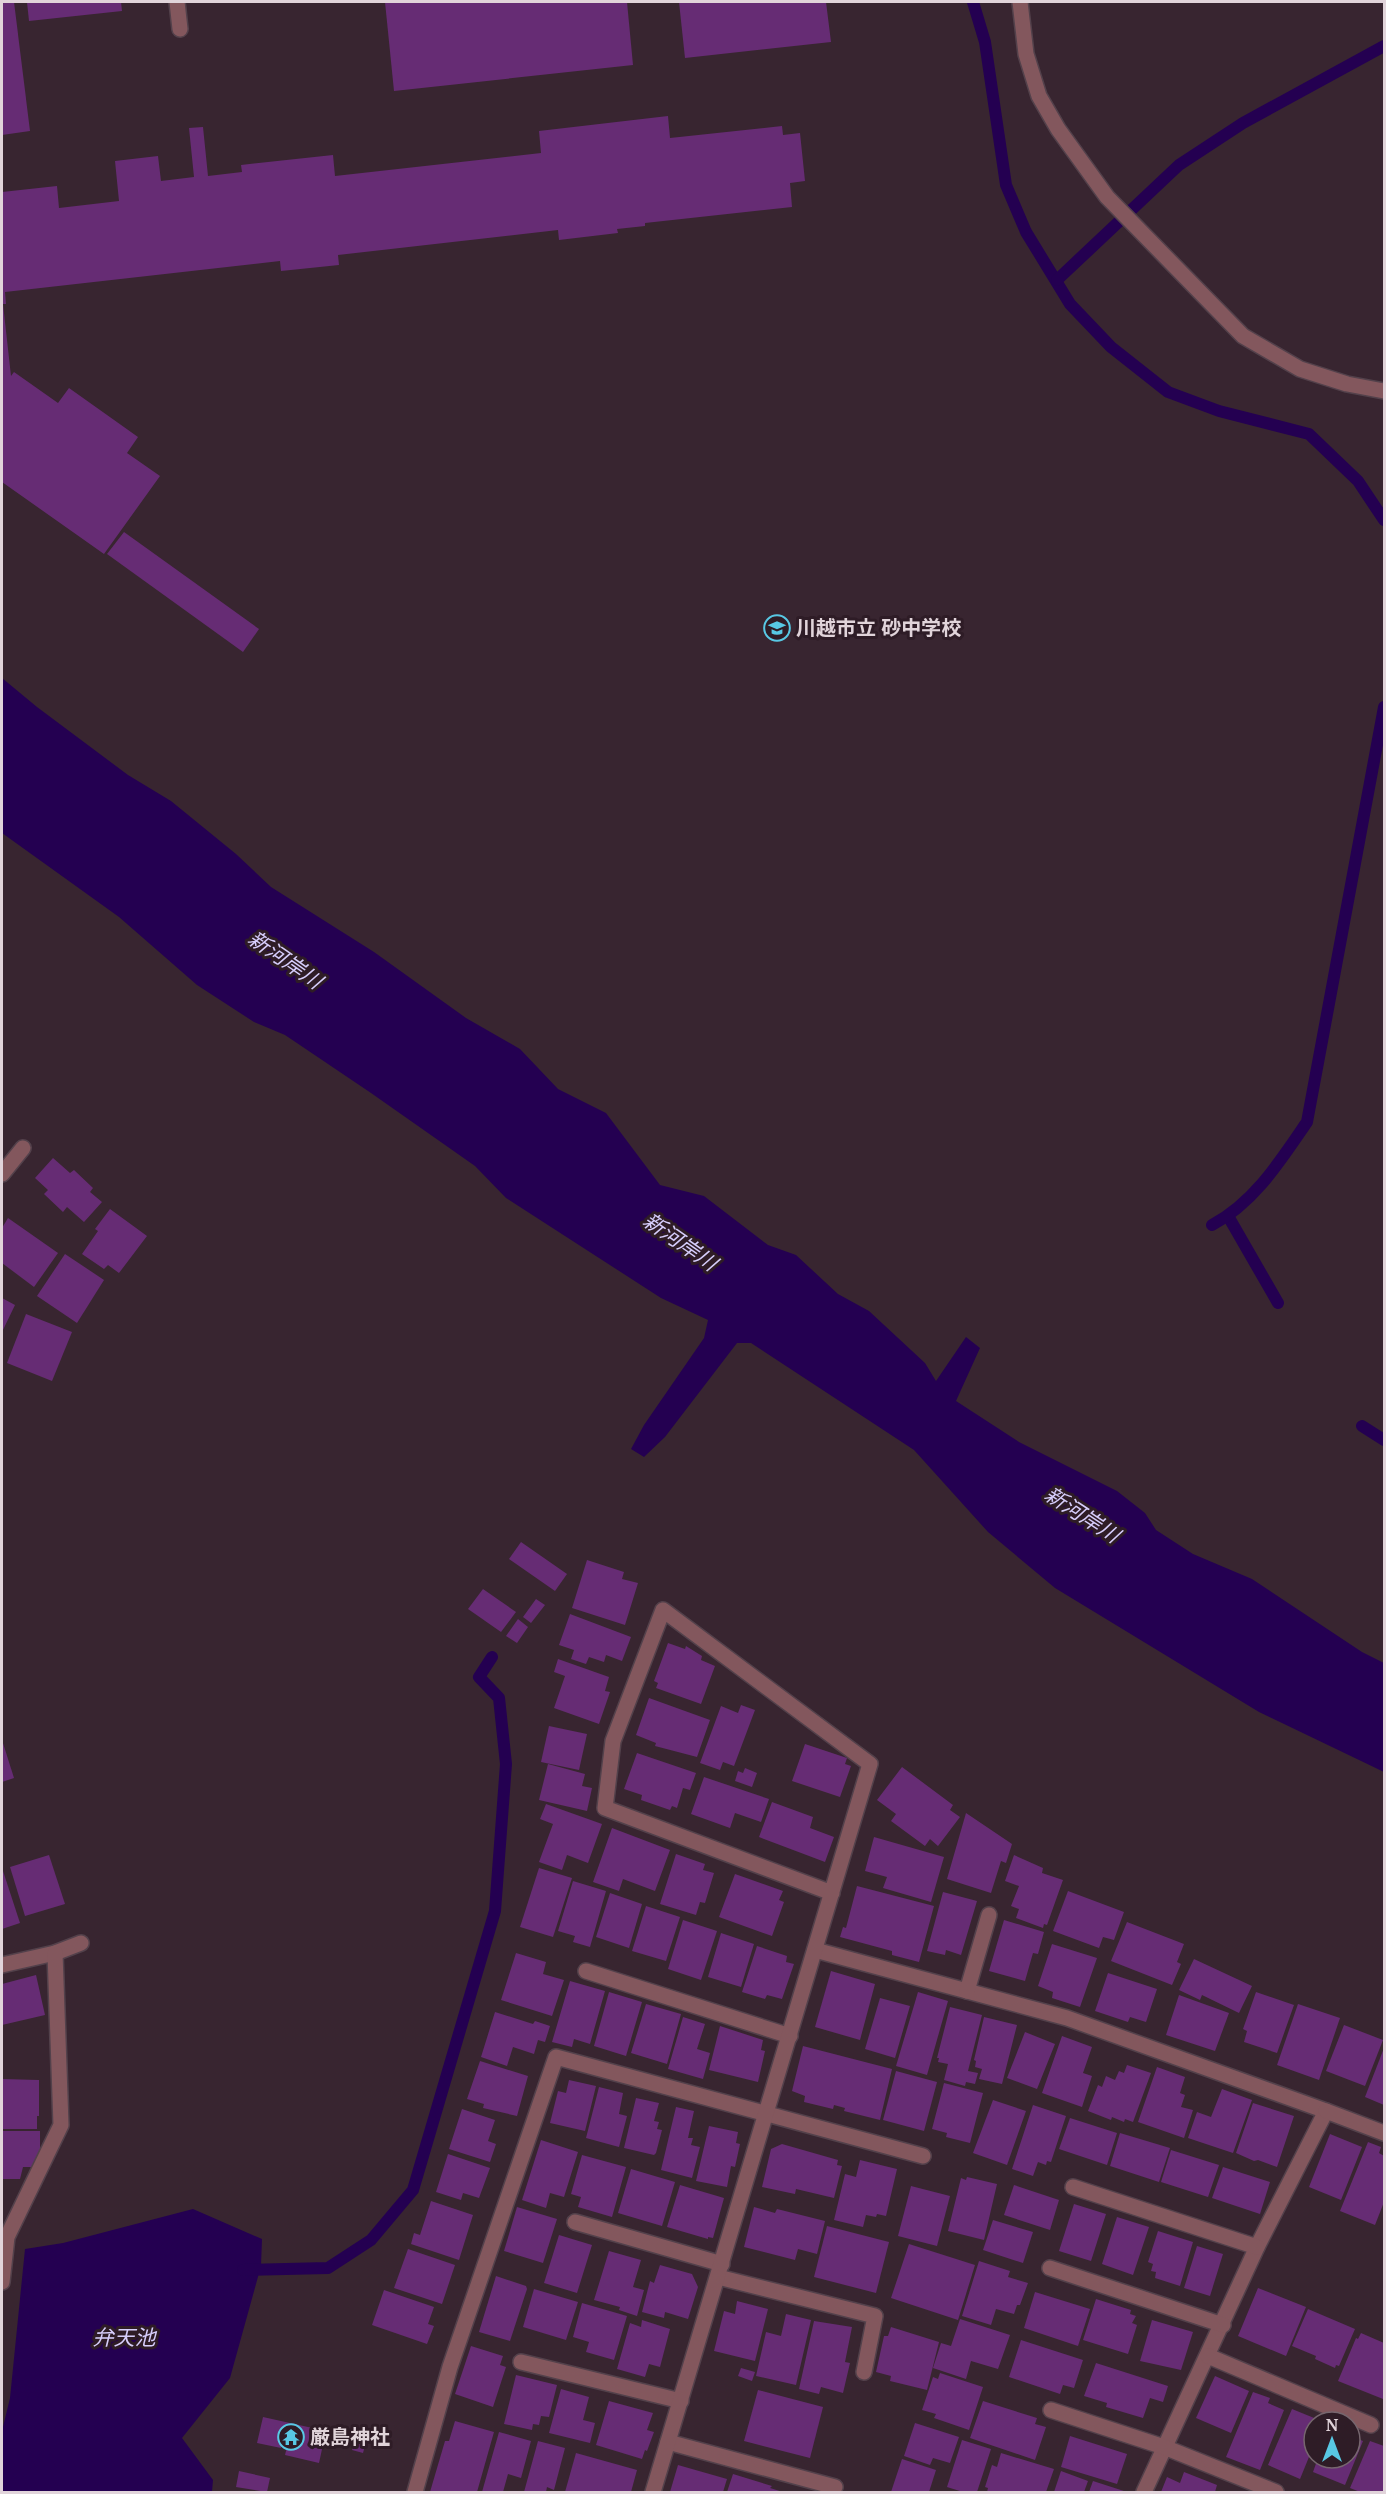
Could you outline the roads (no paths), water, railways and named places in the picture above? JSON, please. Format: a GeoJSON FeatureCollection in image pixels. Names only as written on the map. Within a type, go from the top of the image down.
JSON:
{"type":"FeatureCollection","features":[{"type":"Feature","properties":{"kind":"street"},"geometry":{"type":"LineString","coordinates":[[177,2],[180,28]]}},
{"type":"Feature","properties":{"kind":"street"},"geometry":{"type":"LineString","coordinates":[[1020,2],[1026,54],[1039,96],[1059,129],[1107,197],[1243,336],[1300,369],[1347,384],[1384,391]]}},
{"type":"Feature","properties":{"kind":"street"},"geometry":{"type":"LineString","coordinates":[[2,1174],[22,1148]]}},
{"type":"Feature","properties":{"kind":"street"},"geometry":{"type":"LineString","coordinates":[[653,2493],[765,2112],[790,2036],[870,1764],[663,1610],[613,1742],[605,1808],[832,1893]]}},
{"type":"Feature","properties":{"kind":"street"},"geometry":{"type":"LineString","coordinates":[[967,1991],[989,1915]]}},
{"type":"Feature","properties":{"kind":"street"},"geometry":{"type":"LineString","coordinates":[[2,1965],[55,1953],[81,1943]]}},
{"type":"Feature","properties":{"kind":"street"},"geometry":{"type":"LineString","coordinates":[[815,1950],[1067,2018],[1384,2133]]}},
{"type":"Feature","properties":{"kind":"street"},"geometry":{"type":"LineString","coordinates":[[2,2282],[7,2237],[61,2125],[55,1953]]}},
{"type":"Feature","properties":{"kind":"street"},"geometry":{"type":"LineString","coordinates":[[586,1971],[790,2036]]}},
{"type":"Feature","properties":{"kind":"street"},"geometry":{"type":"LineString","coordinates":[[416,2493],[450,2367],[556,2057],[923,2156]]}},
{"type":"Feature","properties":{"kind":"street"},"geometry":{"type":"LineString","coordinates":[[1144,2493],[1257,2247],[1326,2111]]}},
{"type":"Feature","properties":{"kind":"street"},"geometry":{"type":"LineString","coordinates":[[1072,2187],[1257,2247]]}},
{"type":"Feature","properties":{"kind":"street"},"geometry":{"type":"LineString","coordinates":[[575,2223],[720,2270],[875,2316],[864,2372]]}},
{"type":"Feature","properties":{"kind":"street"},"geometry":{"type":"LineString","coordinates":[[1050,2268],[1223,2325]]}},
{"type":"Feature","properties":{"kind":"street"},"geometry":{"type":"LineString","coordinates":[[1208,2356],[1371,2425]]}},
{"type":"Feature","properties":{"kind":"street"},"geometry":{"type":"LineString","coordinates":[[521,2362],[681,2401]]}},
{"type":"Feature","properties":{"kind":"street"},"geometry":{"type":"LineString","coordinates":[[1051,2409],[1164,2447],[1275,2493]]}},
{"type":"Feature","properties":{"kind":"street"},"geometry":{"type":"LineString","coordinates":[[668,2442],[835,2487]]}},
{"type":"Feature","properties":{"kind":"water","name":"新河岸川"},"geometry":{"type":"Polygon","coordinates":[[[2,678],[128,775],[171,801],[236,854],[271,887],[374,952],[466,1018],[520,1049],[558,1089],[606,1113],[660,1185],[704,1196],[768,1245],[796,1255],[838,1294],[869,1311],[925,1363],[936,1381],[966,1337],[980,1348],[956,1401],[1019,1442],[1117,1491],[1145,1513],[1156,1530],[1193,1554],[1252,1579],[1362,1652],[1384,1663],[1384,1772],[1259,1712],[1055,1588],[988,1532],[914,1450],[751,1343],[737,1343],[665,1437],[644,1457],[631,1449],[644,1425],[704,1338],[708,1320],[661,1298],[506,1198],[475,1166],[371,1093],[285,1035],[254,1022],[197,985],[119,917],[2,833],[2,678]]]}},
{"type":"Feature","properties":{"kind":"water","name":"弁天池"},"geometry":{"type":"Polygon","coordinates":[[[193,2209],[262,2239],[261,2266],[230,2378],[182,2438],[213,2480],[212,2492],[2,2492],[2,2431],[10,2398],[25,2249],[63,2243],[193,2209]]]}},
{"type":"Feature","properties":{"kind":"waterway"},"geometry":{"type":"LineString","coordinates":[[973,2],[985,42],[1006,185],[1026,232],[1070,304],[1111,347],[1168,392],[1219,411],[1309,434],[1358,481],[1384,520]]}},
{"type":"Feature","properties":{"kind":"waterway"},"geometry":{"type":"LineString","coordinates":[[1057,280],[1179,165],[1243,123],[1384,46]]}},
{"type":"Feature","properties":{"kind":"waterway"},"geometry":{"type":"LineString","coordinates":[[1212,1225],[1241,1205],[1266,1180],[1307,1122],[1384,707]]}},
{"type":"Feature","properties":{"kind":"waterway"},"geometry":{"type":"LineString","coordinates":[[1228,1216],[1278,1303]]}},
{"type":"Feature","properties":{"kind":"waterway"},"geometry":{"type":"LineString","coordinates":[[1362,1426],[1384,1440]]}},
{"type":"Feature","properties":{"kind":"waterway"},"geometry":{"type":"LineString","coordinates":[[243,2270],[328,2268],[371,2240],[413,2190],[495,1911],[506,1764],[499,1698],[479,1677],[492,1657]]}},
{"type":"Feature","properties":{"kind":"place","name":"川越市立 砂中学校"},"geometry":{"type":"Point","coordinates":[777,628]}},
{"type":"Feature","properties":{"kind":"place","name":"厳島神社"},"geometry":{"type":"Point","coordinates":[291,2437]}}]}
